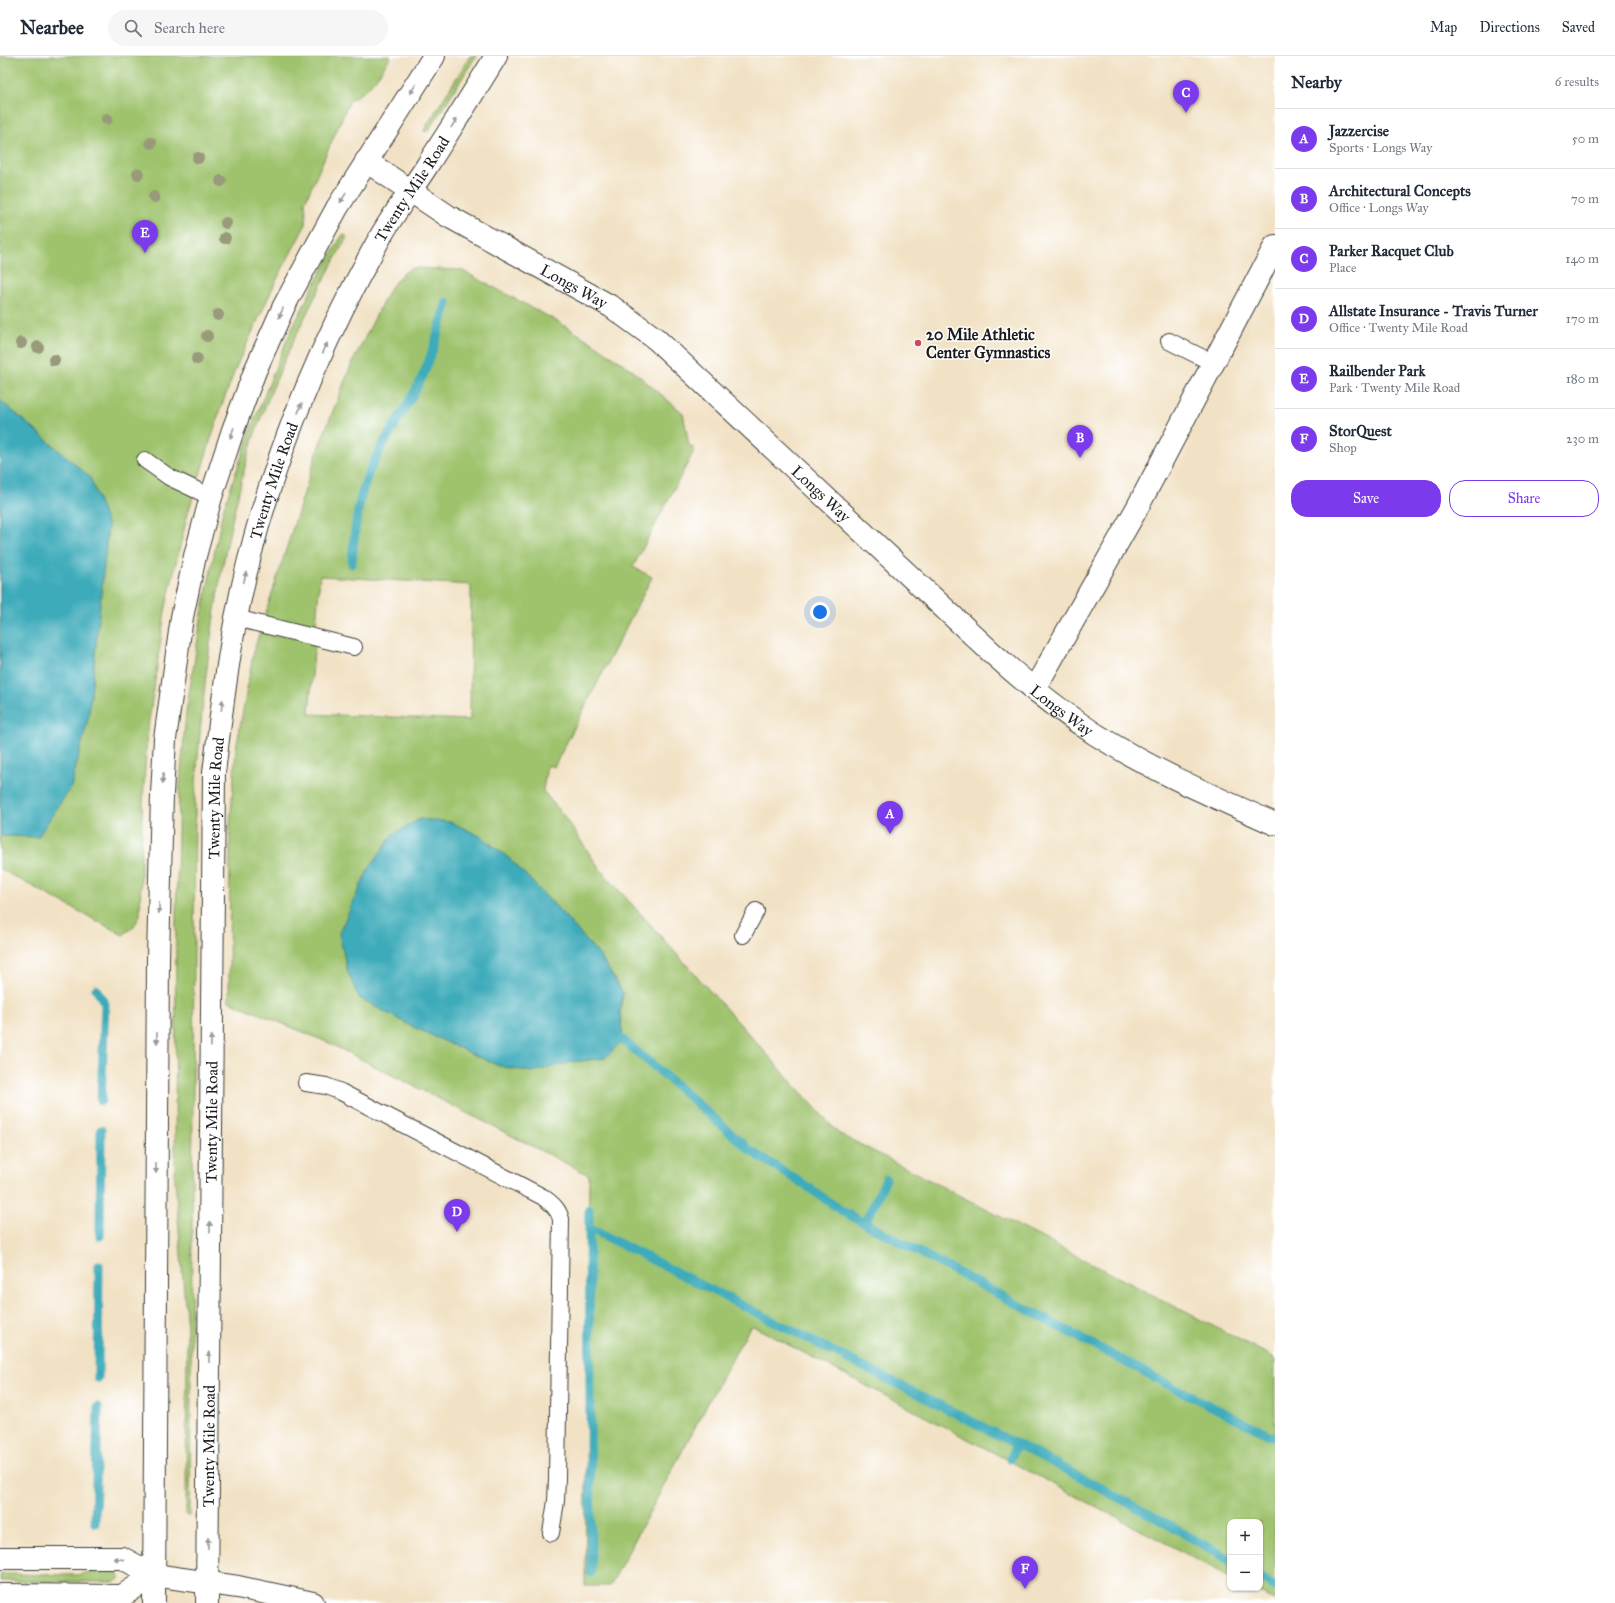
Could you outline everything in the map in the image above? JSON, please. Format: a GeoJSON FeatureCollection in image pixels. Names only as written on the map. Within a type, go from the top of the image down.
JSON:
{"type":"FeatureCollection","features":[{"type":"Feature","properties":{"kind":"main road"},"geometry":{"type":"LineString","coordinates":[[154,1603],[158,959],[162,794],[165,739],[180,632],[195,556],[211,497],[236,423],[284,306],[337,208],[434,56]]}},
{"type":"Feature","properties":{"kind":"main road","name":"Twenty Mile Road"},"geometry":{"type":"LineString","coordinates":[[207,1592],[213,800],[214,773],[224,685],[236,618],[264,509],[280,457],[309,384],[333,330],[383,233],[496,56]]}},
{"type":"Feature","properties":{"kind":"main road","name":"Longs Way"},"geometry":{"type":"LineString","coordinates":[[366,161],[410,192],[448,216],[612,307],[656,339],[990,651],[1034,690],[1095,734],[1146,764],[1275,824]]}},
{"type":"Feature","properties":{"kind":"main road"},"geometry":{"type":"LineString","coordinates":[[1034,690],[1136,510],[1275,246]]}},
{"type":"Feature","properties":{"kind":"main road"},"geometry":{"type":"LineString","coordinates":[[0,1558],[122,1558],[154,1575],[207,1592],[313,1603]]}},
{"type":"Feature","properties":{"kind":"main road"},"geometry":{"type":"LineString","coordinates":[[0,1595],[122,1596],[154,1575]]}},
{"type":"Feature","properties":{"kind":"lane"},"geometry":{"type":"LineString","coordinates":[[1169,341],[1213,363]]}},
{"type":"Feature","properties":{"kind":"lane"},"geometry":{"type":"LineString","coordinates":[[145,460],[169,478],[211,497]]}},
{"type":"Feature","properties":{"kind":"lane"},"geometry":{"type":"LineString","coordinates":[[236,618],[354,647]]}},
{"type":"Feature","properties":{"kind":"lane"},"geometry":{"type":"LineString","coordinates":[[743,935],[756,911]]}},
{"type":"Feature","properties":{"kind":"lane"},"geometry":{"type":"LineString","coordinates":[[306,1083],[326,1086],[341,1092],[543,1197],[553,1204],[558,1211],[561,1219],[557,1478],[551,1534]]}},
{"type":"Feature","properties":{"kind":"green space"},"geometry":{"type":"Polygon","coordinates":[[[0,56],[391,56],[369,87],[350,100],[305,202],[305,226],[276,281],[237,365],[220,410],[188,513],[165,611],[147,735],[142,818],[140,916],[134,926],[123,935],[0,869],[0,56]]]}},
{"type":"Feature","properties":{"kind":"green space"},"geometry":{"type":"Polygon","coordinates":[[[470,56],[476,56],[429,130],[425,132],[424,130],[470,56]]]}},
{"type":"Feature","properties":{"kind":"green space"},"geometry":{"type":"Polygon","coordinates":[[[343,234],[346,236],[346,239],[295,337],[273,387],[253,439],[226,548],[208,655],[195,800],[190,1515],[188,1517],[186,1515],[187,1330],[175,1180],[176,921],[179,795],[186,713],[201,619],[223,510],[252,426],[288,337],[316,281],[343,234]]]}},
{"type":"Feature","properties":{"kind":"green space"},"geometry":{"type":"Polygon","coordinates":[[[411,268],[461,270],[553,319],[593,343],[632,370],[683,413],[689,445],[695,449],[633,567],[652,577],[554,767],[547,765],[543,791],[563,815],[600,869],[838,1133],[1275,1358],[1275,1601],[1256,1591],[1263,1591],[1263,1519],[1227,1519],[1227,1575],[751,1325],[610,1586],[585,1586],[589,1175],[329,1043],[229,1001],[230,825],[236,749],[254,650],[319,446],[352,363],[389,290],[399,277],[411,268]],[[320,576],[309,714],[470,720],[471,585],[320,576]],[[480,836],[345,921],[339,933],[572,1062],[605,1058],[623,1040],[620,1013],[623,993],[600,956],[562,913],[510,859],[480,836]]]}},
{"type":"Feature","properties":{"kind":"green space"},"geometry":{"type":"Polygon","coordinates":[[[101,1569],[119,1572],[119,1579],[115,1582],[0,1581],[0,1574],[77,1575],[101,1569]]]}},
{"type":"Feature","properties":{"kind":"water"},"geometry":{"type":"Polygon","coordinates":[[[0,400],[90,477],[108,526],[89,715],[71,787],[38,837],[0,836],[0,400]]]}},
{"type":"Feature","properties":{"kind":"water"},"geometry":{"type":"Polygon","coordinates":[[[420,819],[451,822],[480,836],[510,859],[562,913],[600,956],[623,993],[620,1013],[623,1040],[605,1058],[572,1062],[532,1072],[499,1066],[411,1026],[359,998],[347,970],[339,933],[368,870],[393,834],[420,819]]]}},
{"type":"Feature","properties":{"kind":"waterway"},"geometry":{"type":"LineString","coordinates":[[352,564],[358,509],[367,477],[383,444],[420,381],[433,348],[447,302]]}},
{"type":"Feature","properties":{"kind":"waterway"},"geometry":{"type":"LineString","coordinates":[[96,989],[105,1004],[101,1101]]}},
{"type":"Feature","properties":{"kind":"waterway"},"geometry":{"type":"LineString","coordinates":[[613,1036],[623,1040],[751,1151],[808,1187],[842,1211],[1167,1384],[1275,1438]]}},
{"type":"Feature","properties":{"kind":"waterway"},"geometry":{"type":"LineString","coordinates":[[100,1236],[101,1130]]}},
{"type":"Feature","properties":{"kind":"waterway"},"geometry":{"type":"LineString","coordinates":[[865,1223],[886,1179]]}},
{"type":"Feature","properties":{"kind":"waterway"},"geometry":{"type":"LineString","coordinates":[[589,1210],[591,1573]]}},
{"type":"Feature","properties":{"kind":"waterway"},"geometry":{"type":"LineString","coordinates":[[589,1228],[1052,1462],[1162,1521],[1227,1558]]}},
{"type":"Feature","properties":{"kind":"waterway"},"geometry":{"type":"LineString","coordinates":[[98,1378],[99,1265]]}},
{"type":"Feature","properties":{"kind":"waterway"},"geometry":{"type":"LineString","coordinates":[[95,1523],[98,1407]]}},
{"type":"Feature","properties":{"kind":"waterway"},"geometry":{"type":"LineString","coordinates":[[1010,1459],[1017,1445]]}},
{"type":"Feature","properties":{"kind":"waterway"},"geometry":{"type":"LineString","coordinates":[[1263,1580],[1275,1587]]}},
{"type":"Feature","properties":{"kind":"place","name":"Parker Racquet Club"},"geometry":{"type":"Point","coordinates":[1186,113]}},
{"type":"Feature","properties":{"kind":"place","name":"Railbender Park"},"geometry":{"type":"Point","coordinates":[145,253]}},
{"type":"Feature","properties":{"kind":"place","name":"20 Mile Athletic Center Gymnastics"},"geometry":{"type":"Point","coordinates":[918,343]}},
{"type":"Feature","properties":{"kind":"place","name":"Architectural Concepts"},"geometry":{"type":"Point","coordinates":[1080,458]}},
{"type":"Feature","properties":{"kind":"place","name":"Jazzercise"},"geometry":{"type":"Point","coordinates":[890,834]}},
{"type":"Feature","properties":{"kind":"place","name":"Allstate Insurance - Travis Turner"},"geometry":{"type":"Point","coordinates":[457,1232]}},
{"type":"Feature","properties":{"kind":"place","name":"StorQuest"},"geometry":{"type":"Point","coordinates":[1025,1589]}}]}
